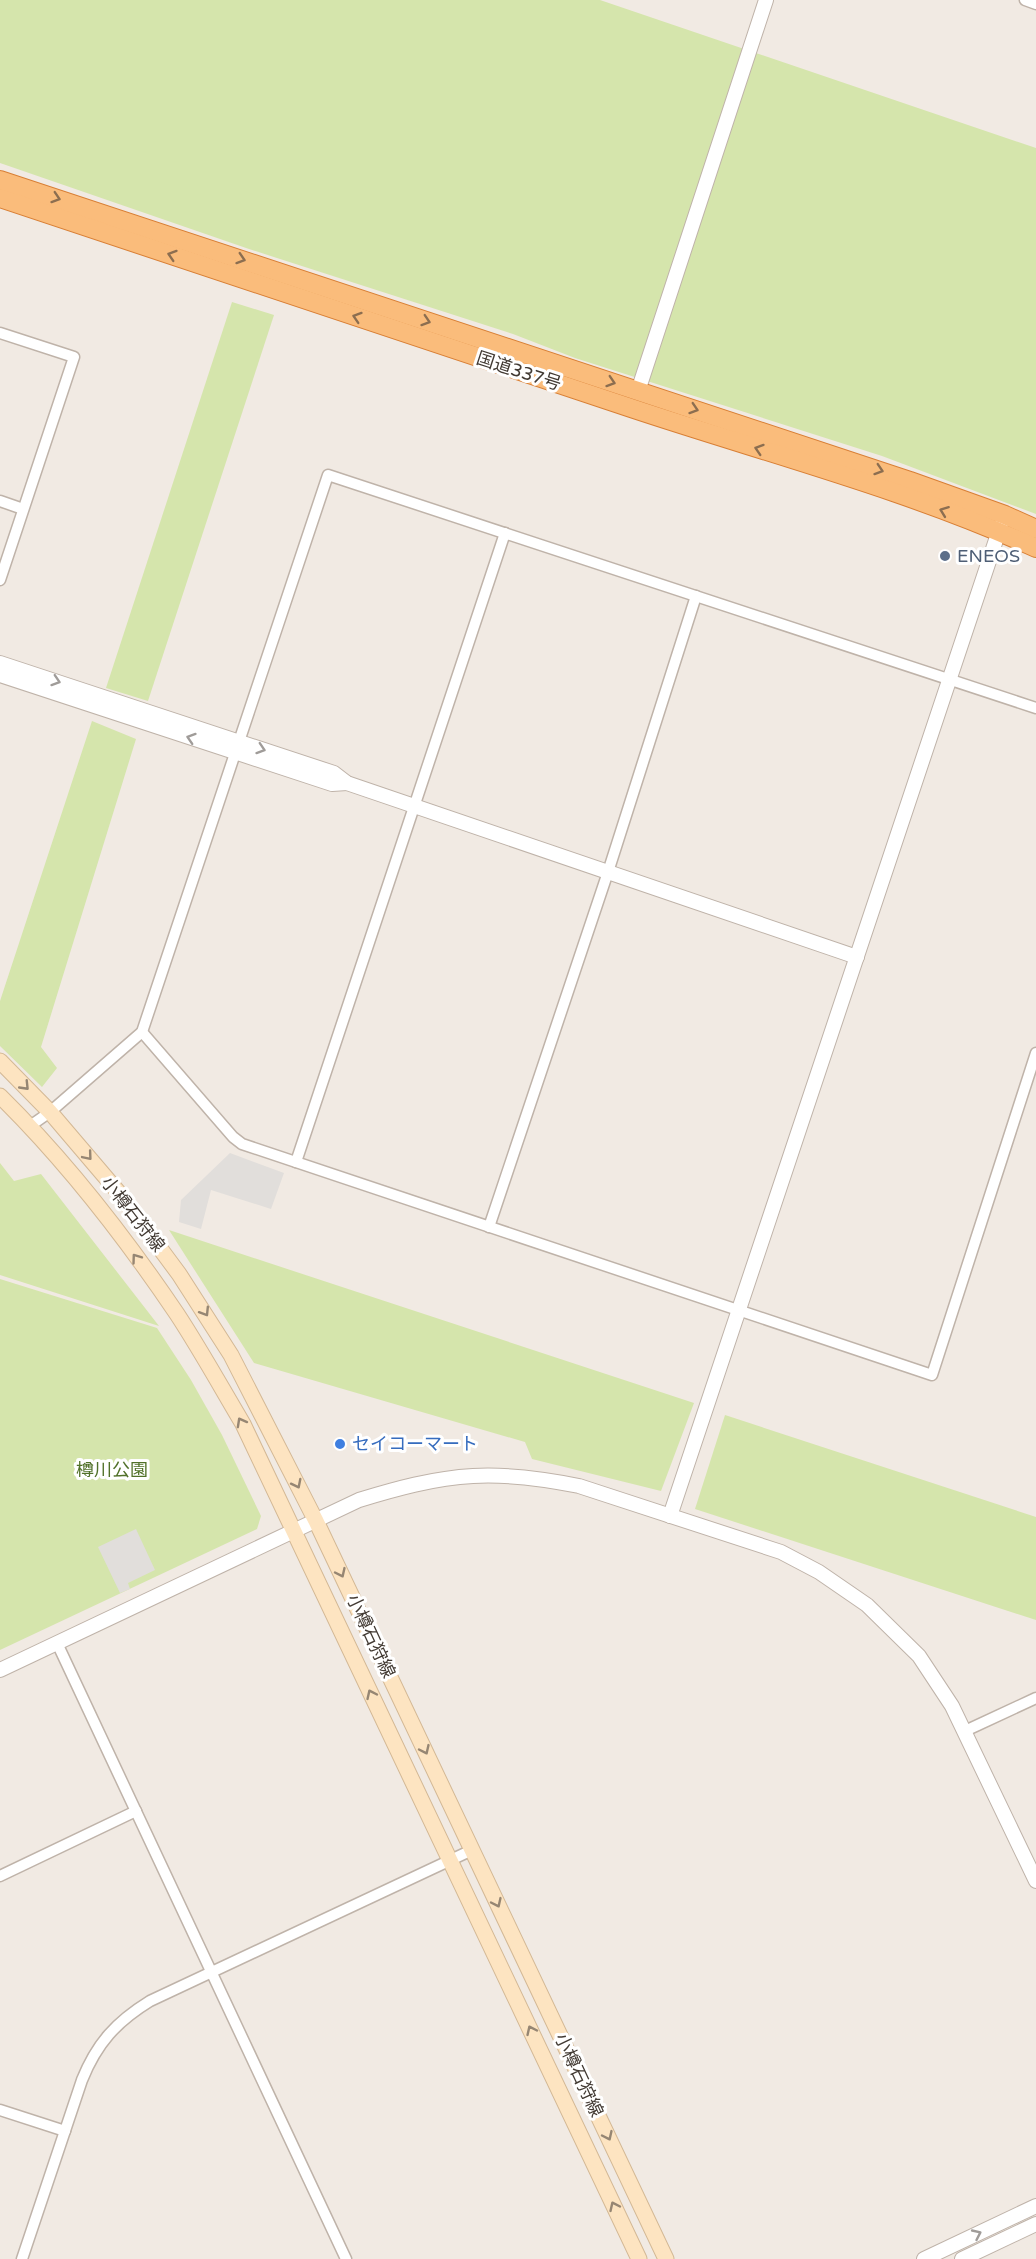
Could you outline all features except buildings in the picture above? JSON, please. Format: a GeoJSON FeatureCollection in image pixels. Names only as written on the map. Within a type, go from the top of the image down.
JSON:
{"type":"FeatureCollection","features":[{"type":"Feature","properties":{"kind":"highway","name":"国道337号"},"geometry":{"type":"LineString","coordinates":[[0,180],[910,481],[1002,523],[1036,549]]}},
{"type":"Feature","properties":{"kind":"highway","name":"国道337号"},"geometry":{"type":"LineString","coordinates":[[0,198],[632,409],[901,495],[1002,523],[1036,529]]}},
{"type":"Feature","properties":{"kind":"main road","name":"小樽石狩線"},"geometry":{"type":"LineString","coordinates":[[0,1060],[50,1112],[119,1192],[202,1309],[231,1355],[316,1521],[666,2259]]}},
{"type":"Feature","properties":{"kind":"main road","name":"小樽石狩線"},"geometry":{"type":"LineString","coordinates":[[0,1096],[30,1126],[104,1214],[177,1314],[243,1424],[639,2259]]}},
{"type":"Feature","properties":{"kind":"street"},"geometry":{"type":"LineString","coordinates":[[632,409],[766,0]]}},
{"type":"Feature","properties":{"kind":"street"},"geometry":{"type":"LineString","coordinates":[[1025,0],[1036,4]]}},
{"type":"Feature","properties":{"kind":"street"},"geometry":{"type":"LineString","coordinates":[[0,333],[74,357],[0,580]]}},
{"type":"Feature","properties":{"kind":"street"},"geometry":{"type":"LineString","coordinates":[[30,1126],[50,1112],[142,1032],[328,475],[1036,708]]}},
{"type":"Feature","properties":{"kind":"street"},"geometry":{"type":"LineString","coordinates":[[0,501],[23,509]]}},
{"type":"Feature","properties":{"kind":"street"},"geometry":{"type":"LineString","coordinates":[[670,1516],[1002,523]]}},
{"type":"Feature","properties":{"kind":"street"},"geometry":{"type":"LineString","coordinates":[[296,1162],[505,533]]}},
{"type":"Feature","properties":{"kind":"street"},"geometry":{"type":"LineString","coordinates":[[489,1227],[608,872],[696,596]]}},
{"type":"Feature","properties":{"kind":"street"},"geometry":{"type":"LineString","coordinates":[[0,663],[236,747],[332,784],[347,783],[857,957]]}},
{"type":"Feature","properties":{"kind":"street"},"geometry":{"type":"LineString","coordinates":[[0,675],[236,747]]}},
{"type":"Feature","properties":{"kind":"street"},"geometry":{"type":"LineString","coordinates":[[142,1032],[233,1137],[242,1144],[932,1375],[1036,1053]]}},
{"type":"Feature","properties":{"kind":"street"},"geometry":{"type":"LineString","coordinates":[[0,1670],[359,1500],[394,1489],[471,1476],[546,1480],[579,1486],[782,1552],[819,1572],[867,1605],[919,1656],[936,1680],[965,1731],[1036,1881]]}},
{"type":"Feature","properties":{"kind":"street"},"geometry":{"type":"LineString","coordinates":[[57,1643],[346,2259]]}},
{"type":"Feature","properties":{"kind":"street"},"geometry":{"type":"LineString","coordinates":[[965,1731],[1036,1698]]}},
{"type":"Feature","properties":{"kind":"street"},"geometry":{"type":"LineString","coordinates":[[0,1876],[136,1811]]}},
{"type":"Feature","properties":{"kind":"street"},"geometry":{"type":"LineString","coordinates":[[22,2259],[92,2055],[119,2023],[150,2001],[472,1850]]}},
{"type":"Feature","properties":{"kind":"street"},"geometry":{"type":"LineString","coordinates":[[0,2110],[65,2131]]}},
{"type":"Feature","properties":{"kind":"street"},"geometry":{"type":"LineString","coordinates":[[924,2259],[1036,2206]]}},
{"type":"Feature","properties":{"kind":"street"},"geometry":{"type":"LineString","coordinates":[[962,2259],[1036,2224]]}},
{"type":"Feature","properties":{"kind":"green space"},"geometry":{"type":"Polygon","coordinates":[[[0,0],[600,0],[1036,148],[1036,514],[882,456],[575,358],[513,334],[249,249],[0,163],[0,0]]]}},
{"type":"Feature","properties":{"kind":"green space"},"geometry":{"type":"Polygon","coordinates":[[[232,302],[274,315],[148,701],[106,688],[232,302]]]}},
{"type":"Feature","properties":{"kind":"green space"},"geometry":{"type":"Polygon","coordinates":[[[92,721],[136,739],[41,1047],[57,1068],[42,1087],[0,1046],[0,1001],[92,721]]]}},
{"type":"Feature","properties":{"kind":"green space"},"geometry":{"type":"Polygon","coordinates":[[[0,1163],[14,1181],[41,1174],[159,1326],[0,1275],[0,1163]]]}},
{"type":"Feature","properties":{"kind":"green space"},"geometry":{"type":"Polygon","coordinates":[[[169,1230],[694,1403],[661,1491],[532,1459],[525,1442],[254,1363],[169,1230]]]}},
{"type":"Feature","properties":{"kind":"green space","name":"樽川公園"},"geometry":{"type":"Polygon","coordinates":[[[0,1279],[157,1328],[191,1380],[222,1435],[261,1516],[257,1529],[0,1650],[0,1279]]]}},
{"type":"Feature","properties":{"kind":"green space"},"geometry":{"type":"Polygon","coordinates":[[[725,1415],[1036,1517],[1036,1620],[695,1509],[725,1415]]]}},
{"type":"Feature","properties":{"kind":"shaded area"},"geometry":{"type":"Polygon","coordinates":[[[230,1153],[284,1173],[271,1209],[211,1190],[201,1229],[179,1222],[181,1200],[230,1153]]]}},
{"type":"Feature","properties":{"kind":"shaded area"},"geometry":{"type":"Polygon","coordinates":[[[136,1529],[155,1570],[128,1583],[130,1589],[120,1593],[98,1547],[136,1529]]]}},
{"type":"Feature","properties":{"kind":"place","name":"ENEOS"},"geometry":{"type":"Point","coordinates":[945,556]}},
{"type":"Feature","properties":{"kind":"place","name":"セイコーマート"},"geometry":{"type":"Point","coordinates":[340,1444]}}]}
